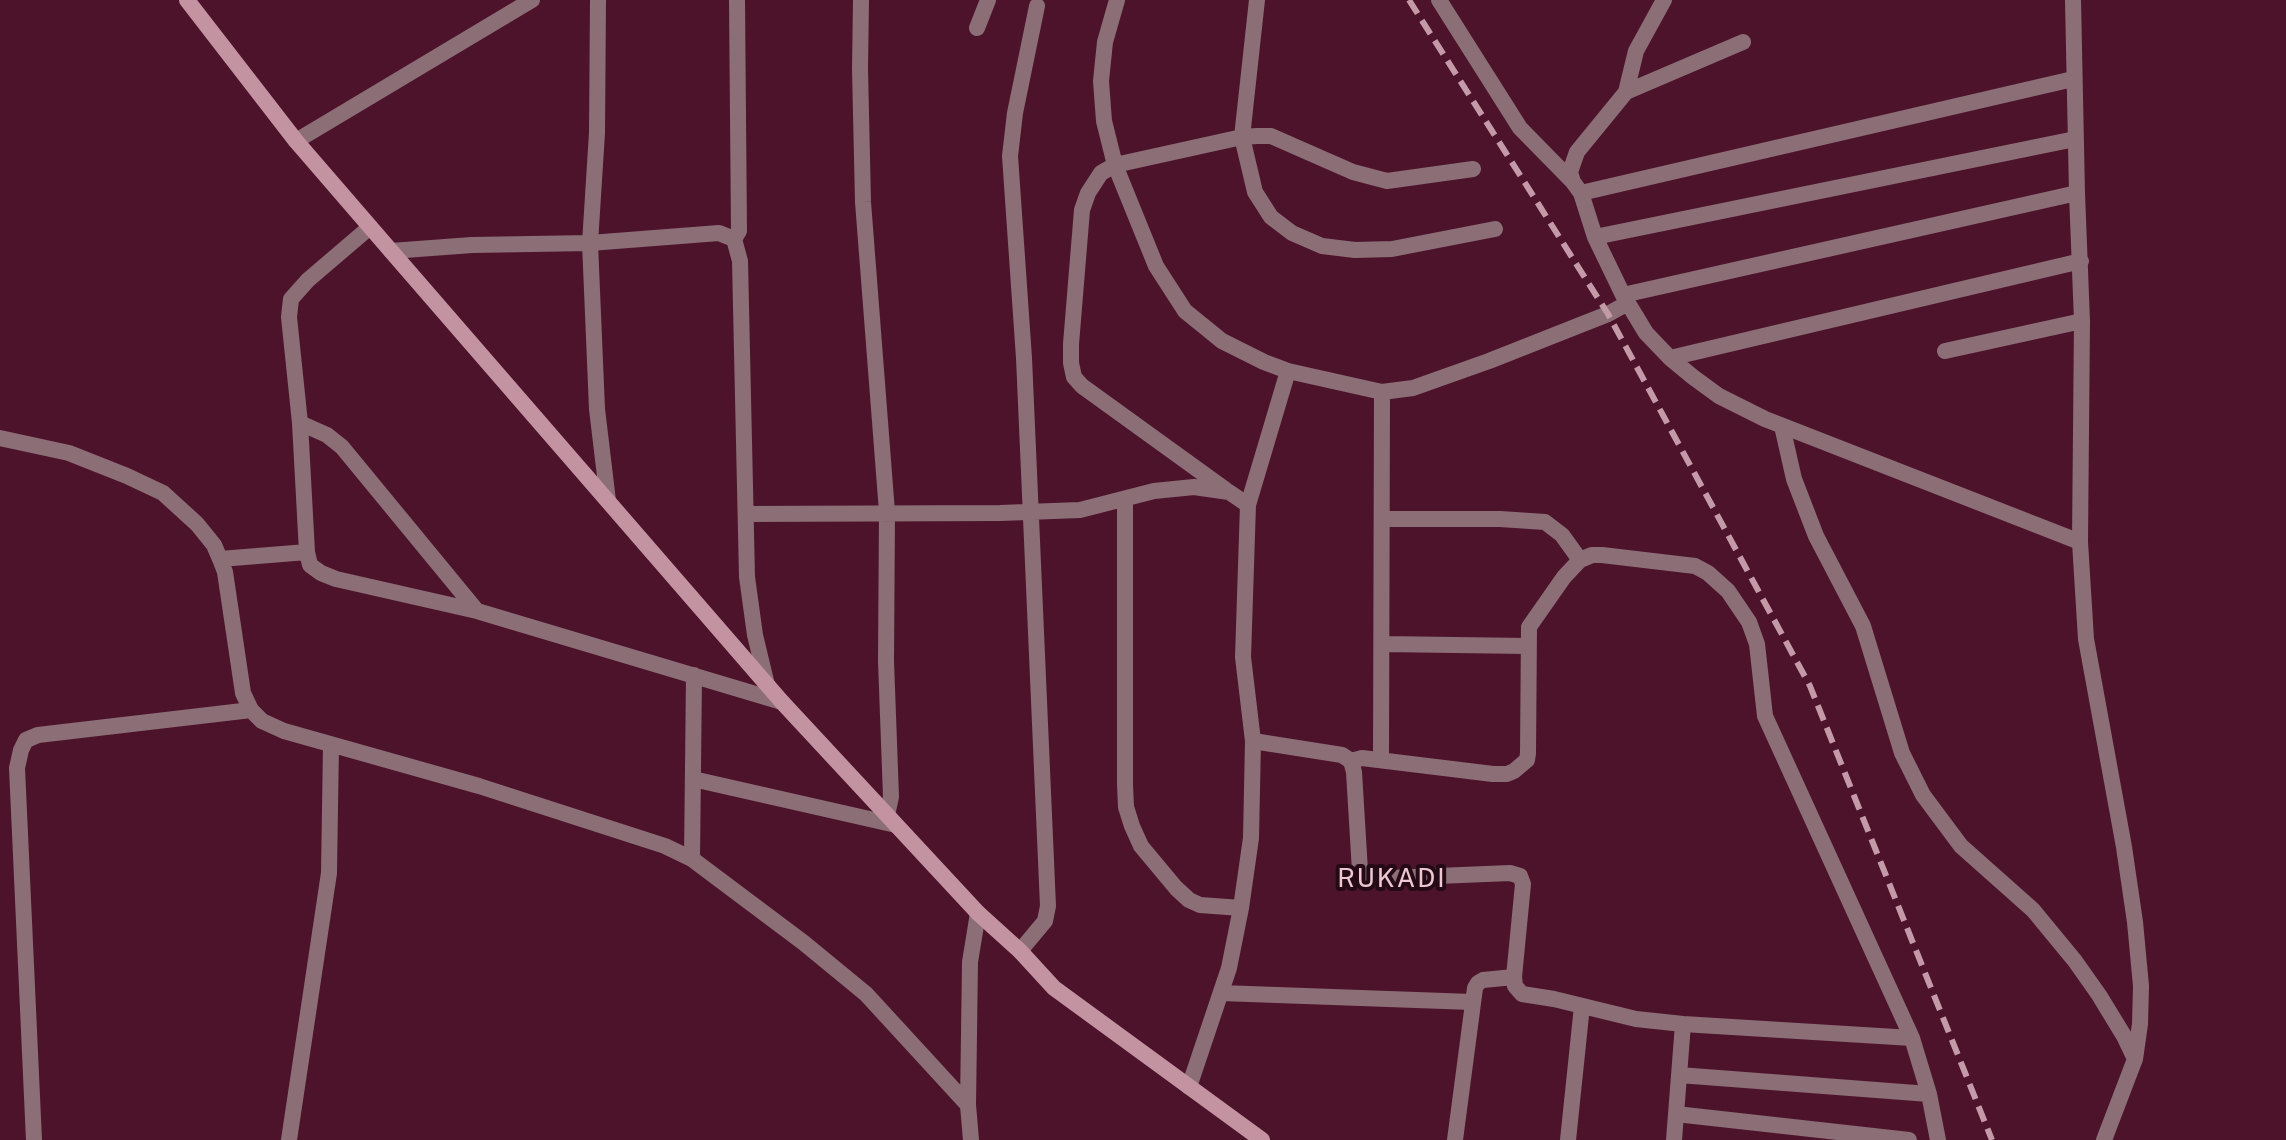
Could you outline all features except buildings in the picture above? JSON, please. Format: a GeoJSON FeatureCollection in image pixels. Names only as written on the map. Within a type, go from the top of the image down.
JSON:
{"type":"FeatureCollection","features":[{"type":"Feature","properties":{"kind":"street"},"geometry":{"type":"LineString","coordinates":[[187,0],[296,141],[370,227],[782,702],[978,913],[1020,951],[1054,988],[1262,1140]]}},
{"type":"Feature","properties":{"kind":"street"},"geometry":{"type":"LineString","coordinates":[[296,141],[532,0]]}},
{"type":"Feature","properties":{"kind":"street"},"geometry":{"type":"LineString","coordinates":[[598,0],[597,133],[590,243],[597,409],[608,501]]}},
{"type":"Feature","properties":{"kind":"street"},"geometry":{"type":"LineString","coordinates":[[737,0],[739,231],[734,239],[740,261],[747,577],[755,635],[767,685]]}},
{"type":"Feature","properties":{"kind":"street"},"geometry":{"type":"LineString","coordinates":[[861,0],[863,202],[887,512],[886,661],[892,820]]}},
{"type":"Feature","properties":{"kind":"street"},"geometry":{"type":"LineString","coordinates":[[977,28],[988,0]]}},
{"type":"Feature","properties":{"kind":"street"},"geometry":{"type":"LineString","coordinates":[[1117,0],[1105,42],[1101,81],[1104,121],[1115,165],[1156,266],[1185,311],[1222,341],[1264,362],[1288,371],[1382,392],[1413,388],[1489,361],[1608,314],[1625,299],[2077,193]]}},
{"type":"Feature","properties":{"kind":"street"},"geometry":{"type":"LineString","coordinates":[[1257,0],[1242,137],[1255,192],[1271,217],[1292,233],[1322,246],[1355,250],[1392,249],[1495,229]]}},
{"type":"Feature","properties":{"kind":"street"},"geometry":{"type":"LineString","coordinates":[[1439,0],[1520,128],[1577,187]]}},
{"type":"Feature","properties":{"kind":"street"},"geometry":{"type":"LineString","coordinates":[[1664,0],[1636,51],[1626,92],[1577,152],[1570,172],[1595,237],[1625,299],[1646,333],[1670,358],[1719,396],[1782,426],[2080,542]]}},
{"type":"Feature","properties":{"kind":"street"},"geometry":{"type":"LineString","coordinates":[[2073,0],[2082,321],[2080,542],[2086,639],[2135,922],[2141,986],[2135,1059],[2104,1140]]}},
{"type":"Feature","properties":{"kind":"street"},"geometry":{"type":"LineString","coordinates":[[1020,951],[1045,921],[1048,906],[1024,358],[1010,156],[1015,113],[1037,6]]}},
{"type":"Feature","properties":{"kind":"street"},"geometry":{"type":"LineString","coordinates":[[1626,92],[1743,42]]}},
{"type":"Feature","properties":{"kind":"street"},"geometry":{"type":"LineString","coordinates":[[1577,187],[2073,79]]}},
{"type":"Feature","properties":{"kind":"street"},"geometry":{"type":"LineString","coordinates":[[1248,505],[1082,386],[1074,377],[1071,344],[1082,210],[1088,193],[1101,173],[1115,165],[1242,137],[1271,136],[1353,172],[1387,181],[1473,169]]}},
{"type":"Feature","properties":{"kind":"street"},"geometry":{"type":"LineString","coordinates":[[1595,237],[2075,139]]}},
{"type":"Feature","properties":{"kind":"street"},"geometry":{"type":"LineString","coordinates":[[370,227],[308,280],[291,299],[289,317],[310,565],[336,579],[477,611],[782,702]]}},
{"type":"Feature","properties":{"kind":"street"},"geometry":{"type":"LineString","coordinates":[[391,251],[472,245],[590,243],[719,233],[734,239]]}},
{"type":"Feature","properties":{"kind":"street"},"geometry":{"type":"LineString","coordinates":[[1670,358],[2081,261]]}},
{"type":"Feature","properties":{"kind":"street"},"geometry":{"type":"LineString","coordinates":[[1945,351],[2082,321]]}},
{"type":"Feature","properties":{"kind":"street"},"geometry":{"type":"LineString","coordinates":[[1189,1087],[1229,968],[1251,838],[1253,741],[1243,657],[1248,505],[1288,371]]}},
{"type":"Feature","properties":{"kind":"street"},"geometry":{"type":"LineString","coordinates":[[1381,760],[1382,392]]}},
{"type":"Feature","properties":{"kind":"street"},"geometry":{"type":"LineString","coordinates":[[300,423],[327,435],[342,447],[477,611]]}},
{"type":"Feature","properties":{"kind":"street"},"geometry":{"type":"LineString","coordinates":[[1782,426],[1794,479],[1816,536],[1863,626],[1902,753],[1923,795],[1961,846],[2033,910],[2075,961],[2099,995],[2135,1059]]}},
{"type":"Feature","properties":{"kind":"street"},"geometry":{"type":"LineString","coordinates":[[0,438],[69,453],[127,476],[163,493],[197,524],[214,545],[225,572],[243,693],[251,710],[262,721],[284,731],[479,786],[665,846],[692,859],[866,994],[968,1105]]}},
{"type":"Feature","properties":{"kind":"street"},"geometry":{"type":"LineString","coordinates":[[746,514],[1080,510],[1154,491],[1194,487],[1229,492]]}},
{"type":"Feature","properties":{"kind":"street"},"geometry":{"type":"LineString","coordinates":[[1125,499],[1126,807],[1141,846],[1189,900],[1200,905],[1241,908]]}},
{"type":"Feature","properties":{"kind":"street"},"geometry":{"type":"LineString","coordinates":[[1382,519],[1545,522],[1562,535],[1580,560]]}},
{"type":"Feature","properties":{"kind":"street"},"geometry":{"type":"LineString","coordinates":[[220,559],[307,552]]}},
{"type":"Feature","properties":{"kind":"street"},"geometry":{"type":"LineString","coordinates":[[1351,761],[1362,758],[1507,774],[1527,760],[1529,627],[1564,577],[1580,560],[1602,555],[1695,566],[1708,573],[1728,591],[1749,622],[1757,644],[1762,702],[1770,729],[1912,1038],[1929,1094],[1938,1140]]}},
{"type":"Feature","properties":{"kind":"street"},"geometry":{"type":"LineString","coordinates":[[1382,644],[1527,646]]}},
{"type":"Feature","properties":{"kind":"street"},"geometry":{"type":"LineString","coordinates":[[692,859],[694,675]]}},
{"type":"Feature","properties":{"kind":"street"},"geometry":{"type":"LineString","coordinates":[[34,1140],[17,768],[26,740],[38,735],[251,710]]}},
{"type":"Feature","properties":{"kind":"street"},"geometry":{"type":"LineString","coordinates":[[1253,741],[1342,755],[1351,761],[1360,871],[1365,879],[1510,873],[1520,876],[1523,884],[1514,977],[1515,986],[1522,994],[1636,1019],[1912,1038]]}},
{"type":"Feature","properties":{"kind":"street"},"geometry":{"type":"LineString","coordinates":[[289,1140],[329,873],[331,744]]}},
{"type":"Feature","properties":{"kind":"street"},"geometry":{"type":"LineString","coordinates":[[693,779],[892,820]]}},
{"type":"Feature","properties":{"kind":"street"},"geometry":{"type":"LineString","coordinates":[[971,1140],[968,1105],[970,962],[978,913]]}},
{"type":"Feature","properties":{"kind":"street"},"geometry":{"type":"LineString","coordinates":[[1455,1140],[1472,1002],[1478,983],[1514,977]]}},
{"type":"Feature","properties":{"kind":"street"},"geometry":{"type":"LineString","coordinates":[[1221,993],[1472,1002]]}},
{"type":"Feature","properties":{"kind":"street"},"geometry":{"type":"LineString","coordinates":[[1568,1140],[1582,1006]]}},
{"type":"Feature","properties":{"kind":"street"},"geometry":{"type":"LineString","coordinates":[[1674,1140],[1683,1024]]}},
{"type":"Feature","properties":{"kind":"street"},"geometry":{"type":"LineString","coordinates":[[1679,1075],[1929,1094]]}},
{"type":"Feature","properties":{"kind":"street"},"geometry":{"type":"LineString","coordinates":[[1676,1114],[1909,1140]]}},
{"type":"Feature","properties":{"kind":"railway"},"geometry":{"type":"LineString","coordinates":[[1409,0],[1608,314],[1810,686],[1992,1140]]}},
{"type":"Feature","properties":{"kind":"district","name":"RUKADI"},"geometry":{"type":"Point","coordinates":[1392,879]}}]}
